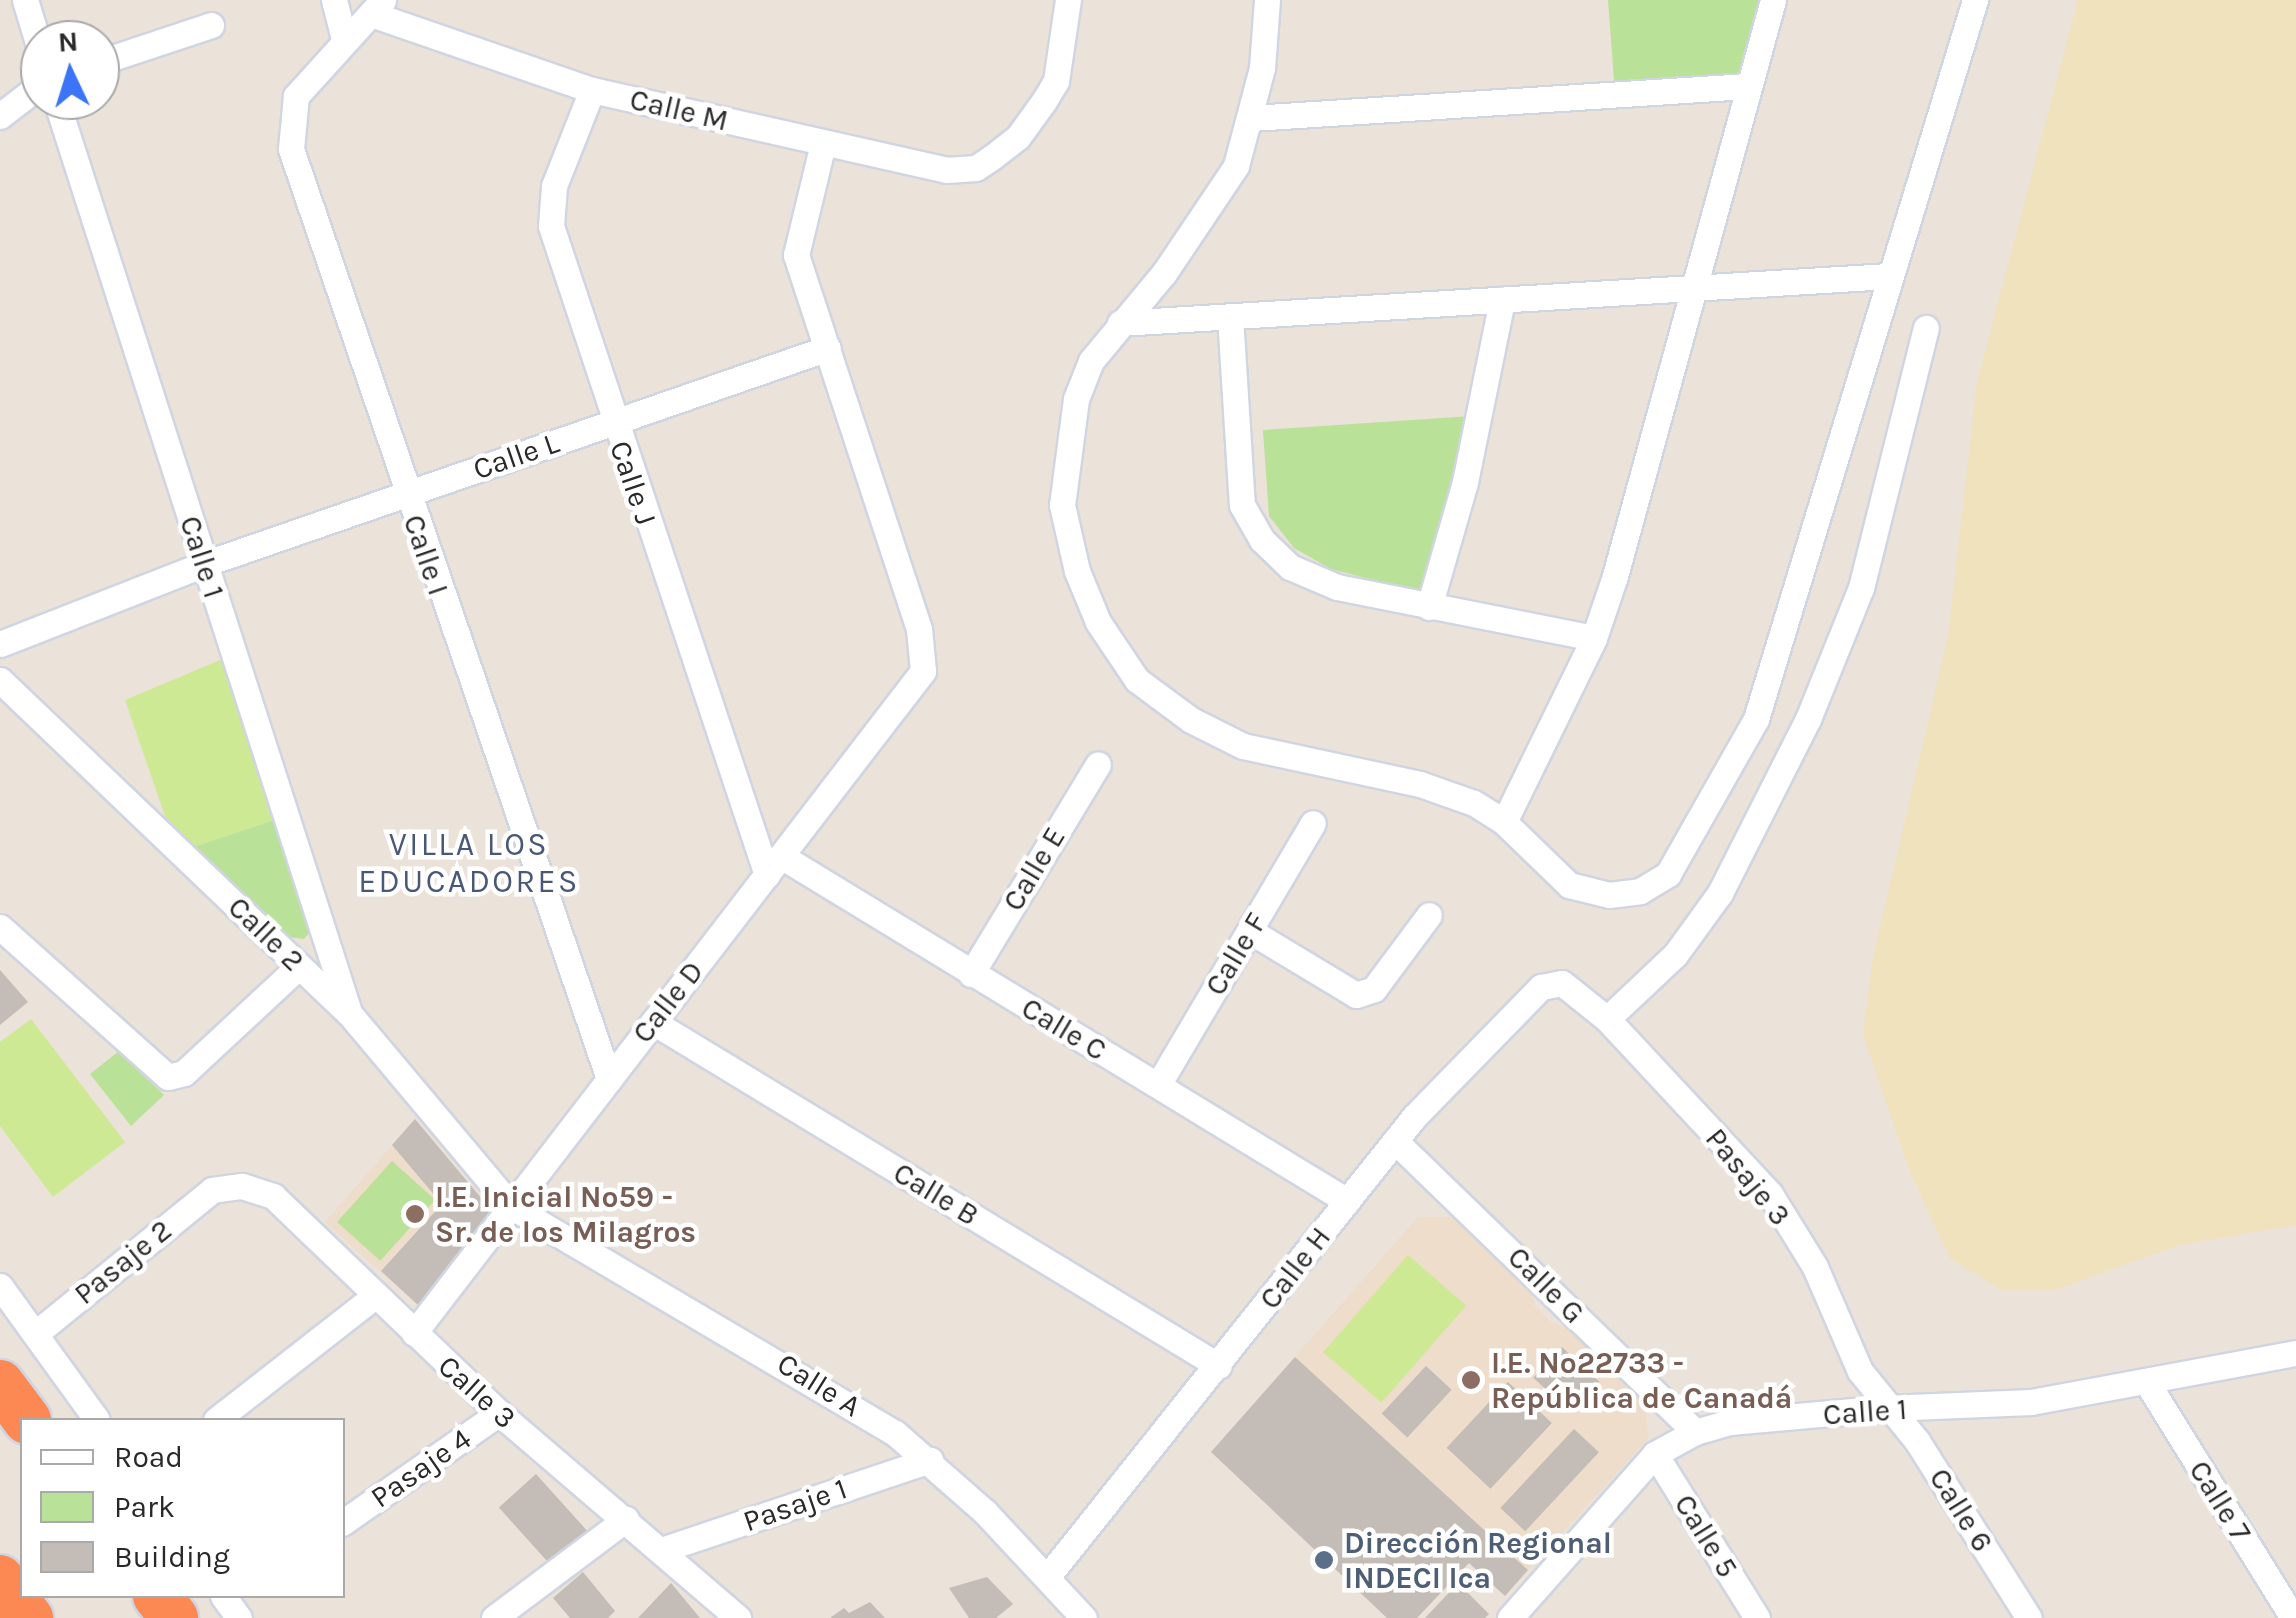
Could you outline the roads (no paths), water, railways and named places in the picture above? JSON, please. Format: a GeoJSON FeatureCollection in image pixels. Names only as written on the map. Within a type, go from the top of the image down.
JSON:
{"type":"FeatureCollection","features":[{"type":"Feature","properties":{"kind":"highway"},"geometry":{"type":"LineString","coordinates":[[0,1384],[26,1418]]}},
{"type":"Feature","properties":{"kind":"highway"},"geometry":{"type":"LineString","coordinates":[[0,1579],[29,1618]]}},
{"type":"Feature","properties":{"kind":"highway"},"geometry":{"type":"LineString","coordinates":[[159,1598],[174,1618]]}},
{"type":"Feature","properties":{"kind":"street"},"geometry":{"type":"LineString","coordinates":[[334,0],[344,39]]}},
{"type":"Feature","properties":{"kind":"street","name":"Calle M"},"geometry":{"type":"LineString","coordinates":[[377,7],[592,90],[946,170],[976,168],[1018,137],[1056,81],[1068,0]]}},
{"type":"Feature","properties":{"kind":"street"},"geometry":{"type":"LineString","coordinates":[[1267,0],[1252,118],[1236,166],[1209,212],[1092,361],[1076,400],[1062,505],[1077,571],[1098,622],[1138,680],[1191,720],[1243,746],[1420,784],[1474,803],[1504,822],[1569,884],[1609,895],[1640,891],[1668,874],[1756,720],[1975,0]]}},
{"type":"Feature","properties":{"kind":"street"},"geometry":{"type":"LineString","coordinates":[[1504,822],[1594,638],[1689,288],[1774,0]]}},
{"type":"Feature","properties":{"kind":"street","name":"Calle I"},"geometry":{"type":"LineString","coordinates":[[377,7],[296,96],[291,148],[404,494],[609,1079]]}},
{"type":"Feature","properties":{"kind":"street"},"geometry":{"type":"LineString","coordinates":[[120,55],[212,25]]}},
{"type":"Feature","properties":{"kind":"street"},"geometry":{"type":"LineString","coordinates":[[1252,118],[1748,86]]}},
{"type":"Feature","properties":{"kind":"street","name":"Calle J"},"geometry":{"type":"LineString","coordinates":[[592,90],[554,186],[551,226],[612,422],[774,865]]}},
{"type":"Feature","properties":{"kind":"street"},"geometry":{"type":"LineString","coordinates":[[0,116],[20,100]]}},
{"type":"Feature","properties":{"kind":"street","name":"Calle 1"},"geometry":{"type":"LineString","coordinates":[[62,120],[349,1013]]}},
{"type":"Feature","properties":{"kind":"street"},"geometry":{"type":"LineString","coordinates":[[823,143],[796,255],[828,348]]}},
{"type":"Feature","properties":{"kind":"street"},"geometry":{"type":"LineString","coordinates":[[1120,323],[1889,276]]}},
{"type":"Feature","properties":{"kind":"street"},"geometry":{"type":"LineString","coordinates":[[1429,606],[1465,482],[1502,300]]}},
{"type":"Feature","properties":{"kind":"street"},"geometry":{"type":"LineString","coordinates":[[1230,316],[1242,505],[1262,540],[1290,567],[1338,587],[1594,638]]}},
{"type":"Feature","properties":{"kind":"street"},"geometry":{"type":"LineString","coordinates":[[1607,1019],[1675,956],[1720,893],[1808,719],[1861,588],[1926,328]]}},
{"type":"Feature","properties":{"kind":"street","name":"Calle L"},"geometry":{"type":"LineString","coordinates":[[0,644],[204,564],[828,348]]}},
{"type":"Feature","properties":{"kind":"street","name":"Calle D"},"geometry":{"type":"LineString","coordinates":[[414,1333],[923,672],[919,629],[828,348]]}},
{"type":"Feature","properties":{"kind":"street","name":"Calle 2"},"geometry":{"type":"LineString","coordinates":[[0,680],[349,1013],[511,1206]]}},
{"type":"Feature","properties":{"kind":"street","name":"Calle E"},"geometry":{"type":"LineString","coordinates":[[971,974],[1098,764]]}},
{"type":"Feature","properties":{"kind":"street","name":"Calle F"},"geometry":{"type":"LineString","coordinates":[[1158,1085],[1313,823]]}},
{"type":"Feature","properties":{"kind":"street","name":"Calle C"},"geometry":{"type":"LineString","coordinates":[[774,865],[971,974],[1347,1202]]}},
{"type":"Feature","properties":{"kind":"street"},"geometry":{"type":"LineString","coordinates":[[1250,930],[1356,995],[1374,989],[1429,915]]}},
{"type":"Feature","properties":{"kind":"street"},"geometry":{"type":"LineString","coordinates":[[0,927],[154,1070],[168,1077],[184,1073],[299,966]]}},
{"type":"Feature","properties":{"kind":"street","name":"Pasaje 3"},"geometry":{"type":"LineString","coordinates":[[1562,983],[1607,1019],[1770,1194],[1816,1267],[1860,1371],[1886,1408]]}},
{"type":"Feature","properties":{"kind":"street","name":"Calle H"},"geometry":{"type":"LineString","coordinates":[[1048,1576],[1396,1140],[1541,987],[1562,983]]}},
{"type":"Feature","properties":{"kind":"street","name":"Calle B"},"geometry":{"type":"LineString","coordinates":[[653,1022],[1219,1366]]}},
{"type":"Feature","properties":{"kind":"street","name":"Calle G"},"geometry":{"type":"LineString","coordinates":[[1396,1140],[1696,1432]]}},
{"type":"Feature","properties":{"kind":"street","name":"Calle 3"},"geometry":{"type":"LineString","coordinates":[[212,1190],[242,1186],[272,1196],[499,1413],[738,1618]]}},
{"type":"Feature","properties":{"kind":"street","name":"Pasaje 2"},"geometry":{"type":"LineString","coordinates":[[35,1334],[212,1190]]}},
{"type":"Feature","properties":{"kind":"street","name":"Calle A"},"geometry":{"type":"LineString","coordinates":[[511,1206],[780,1361],[930,1460],[1048,1576],[1084,1618]]}},
{"type":"Feature","properties":{"kind":"street"},"geometry":{"type":"LineString","coordinates":[[0,1286],[96,1418]]}},
{"type":"Feature","properties":{"kind":"street"},"geometry":{"type":"LineString","coordinates":[[219,1418],[376,1296]]}},
{"type":"Feature","properties":{"kind":"street","name":"Calle 1"},"geometry":{"type":"LineString","coordinates":[[1510,1618],[1655,1454],[1696,1432],[1730,1422],[1886,1408],[1978,1408],[2148,1384],[2296,1353]]}},
{"type":"Feature","properties":{"kind":"street","name":"Calle 7"},"geometry":{"type":"LineString","coordinates":[[2148,1384],[2293,1618]]}},
{"type":"Feature","properties":{"kind":"street","name":"Calle 6"},"geometry":{"type":"LineString","coordinates":[[1886,1408],[1916,1441],[2029,1618]]}},
{"type":"Feature","properties":{"kind":"street","name":"Pasaje 4"},"geometry":{"type":"LineString","coordinates":[[345,1521],[499,1413]]}},
{"type":"Feature","properties":{"kind":"street","name":"Calle 5"},"geometry":{"type":"LineString","coordinates":[[1655,1454],[1756,1618]]}},
{"type":"Feature","properties":{"kind":"street","name":"Pasaje 1"},"geometry":{"type":"LineString","coordinates":[[661,1550],[930,1460]]}},
{"type":"Feature","properties":{"kind":"street"},"geometry":{"type":"LineString","coordinates":[[494,1618],[626,1519]]}},
{"type":"Feature","properties":{"kind":"place","name":"I.E. Inicial Nº59 - Sr. de los Milagros"},"geometry":{"type":"Point","coordinates":[415,1214]}},
{"type":"Feature","properties":{"kind":"place","name":"I.E. Nº22733 - República de Canadá"},"geometry":{"type":"Point","coordinates":[1471,1380]}},
{"type":"Feature","properties":{"kind":"place","name":"Dirección Regional INDECI Ica"},"geometry":{"type":"Point","coordinates":[1324,1560]}},
{"type":"Feature","properties":{"kind":"district","name":"VILLA LOS EDUCADORES"},"geometry":{"type":"Point","coordinates":[469,864]}}]}
